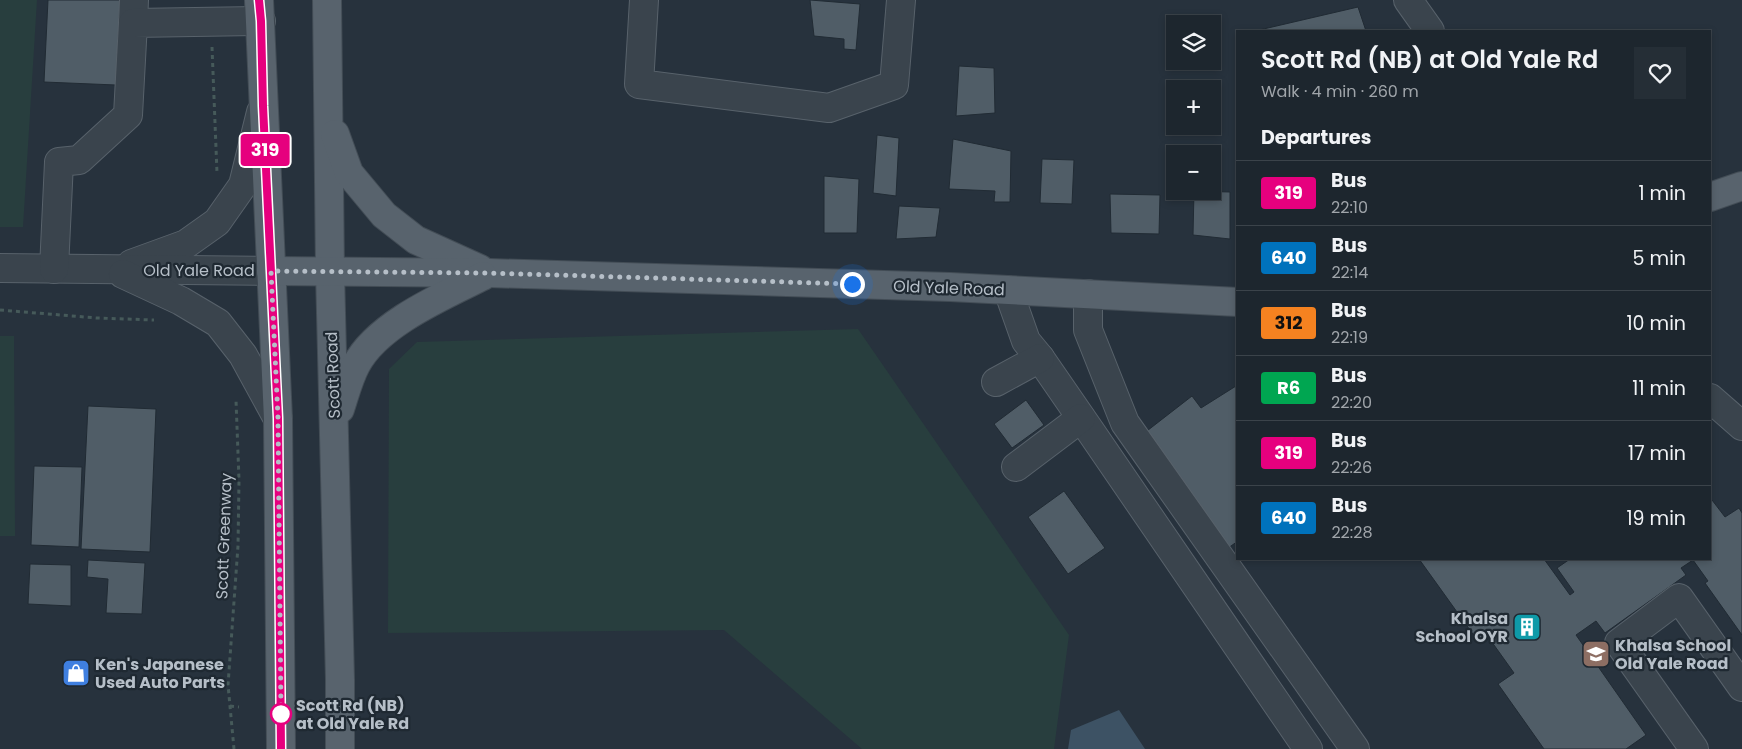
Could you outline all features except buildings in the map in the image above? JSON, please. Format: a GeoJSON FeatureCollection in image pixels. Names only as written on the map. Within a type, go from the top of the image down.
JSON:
{"type":"FeatureCollection","features":[{"type":"Feature","properties":{"kind":"main road","name":"Scott Road"},"geometry":{"type":"LineString","coordinates":[[326,0],[330,272],[341,697],[340,749]]}},
{"type":"Feature","properties":{"kind":"main road"},"geometry":{"type":"LineString","coordinates":[[260,10],[278,418],[281,749]]}},
{"type":"Feature","properties":{"kind":"main road"},"geometry":{"type":"LineString","coordinates":[[328,114],[349,173],[384,216],[416,240],[489,273]]}},
{"type":"Feature","properties":{"kind":"main road"},"geometry":{"type":"LineString","coordinates":[[1711,197],[1742,186]]}},
{"type":"Feature","properties":{"kind":"main road","name":"Old Yale Road"},"geometry":{"type":"LineString","coordinates":[[271,271],[489,273],[940,287],[1236,302]]}},
{"type":"Feature","properties":{"kind":"main road"},"geometry":{"type":"LineString","coordinates":[[334,424],[356,364],[380,334],[428,303],[489,273]]}},
{"type":"Feature","properties":{"kind":"street"},"geometry":{"type":"LineString","coordinates":[[644,0],[639,84],[829,108],[894,85],[902,0]]}},
{"type":"Feature","properties":{"kind":"street"},"geometry":{"type":"LineString","coordinates":[[1408,0],[1429,30]]}},
{"type":"Feature","properties":{"kind":"street"},"geometry":{"type":"LineString","coordinates":[[54,269],[59,162],[79,160],[128,115],[133,11],[260,10]]}},
{"type":"Feature","properties":{"kind":"street"},"geometry":{"type":"LineString","coordinates":[[115,270],[186,244],[217,222],[243,185],[263,106]]}},
{"type":"Feature","properties":{"kind":"street","name":"Old Yale Road"},"geometry":{"type":"LineString","coordinates":[[0,268],[271,271]]}},
{"type":"Feature","properties":{"kind":"street"},"geometry":{"type":"LineString","coordinates":[[115,270],[181,301],[218,323],[243,355],[278,418]]}},
{"type":"Feature","properties":{"kind":"street"},"geometry":{"type":"LineString","coordinates":[[1008,290],[1026,341],[1082,418],[1308,749]]}},
{"type":"Feature","properties":{"kind":"street"},"geometry":{"type":"LineString","coordinates":[[1088,294],[1088,330],[1125,423],[1355,749]]}},
{"type":"Feature","properties":{"kind":"street"},"geometry":{"type":"LineString","coordinates":[[996,382],[1040,358]]}},
{"type":"Feature","properties":{"kind":"street"},"geometry":{"type":"LineString","coordinates":[[1711,399],[1742,426]]}},
{"type":"Feature","properties":{"kind":"street"},"geometry":{"type":"LineString","coordinates":[[1016,467],[1082,418]]}},
{"type":"Feature","properties":{"kind":"street"},"geometry":{"type":"LineString","coordinates":[[1694,749],[1619,643],[1679,598],[1742,687]]}},
{"type":"Feature","properties":{"kind":"path"},"geometry":{"type":"LineString","coordinates":[[212,46],[217,176]]}},
{"type":"Feature","properties":{"kind":"path"},"geometry":{"type":"LineString","coordinates":[[0,310],[97,318],[154,320]]}},
{"type":"Feature","properties":{"kind":"path","name":"Scott Greenway"},"geometry":{"type":"LineString","coordinates":[[234,749],[228,685],[238,546],[239,480],[235,394]]}},
{"type":"Feature","properties":{"kind":"path"},"geometry":{"type":"LineString","coordinates":[[229,706],[239,707]]}},
{"type":"Feature","properties":{"kind":"green space"},"geometry":{"type":"Polygon","coordinates":[[[0,0],[37,0],[23,227],[0,227],[0,0]]]}},
{"type":"Feature","properties":{"kind":"green space"},"geometry":{"type":"Polygon","coordinates":[[[858,329],[1069,635],[1054,749],[862,749],[724,630],[388,633],[389,369],[417,342],[858,329]]]}},
{"type":"Feature","properties":{"kind":"green space"},"geometry":{"type":"Polygon","coordinates":[[[0,336],[14,336],[15,536],[0,536],[0,336]]]}},
{"type":"Feature","properties":{"kind":"water"},"geometry":{"type":"Polygon","coordinates":[[[1119,710],[1145,749],[1068,749],[1071,730],[1119,710]]]}},
{"type":"Feature","properties":{"kind":"bus line","name":"319"},"geometry":{"type":"LineString","coordinates":[[259,0],[278,418],[281,749]]}},
{"type":"Feature","properties":{"kind":"place","name":"Khalsa School OYR"},"geometry":{"type":"Point","coordinates":[1527,627]}},
{"type":"Feature","properties":{"kind":"place","name":"Khalsa School Old Yale Road"},"geometry":{"type":"Point","coordinates":[1596,654]}},
{"type":"Feature","properties":{"kind":"place","name":"Ken's Japanese Used Auto Parts"},"geometry":{"type":"Point","coordinates":[76,673]}},
{"type":"Feature","properties":{"kind":"place","name":"Scott Rd (NB) at Old Yale Rd"},"geometry":{"type":"Point","coordinates":[281,714]}},
{"type":"Feature","properties":{"kind":"route"},"geometry":{"type":"LineString","coordinates":[[281,714],[278,418],[271,271],[489,273],[852,284]]}}]}
